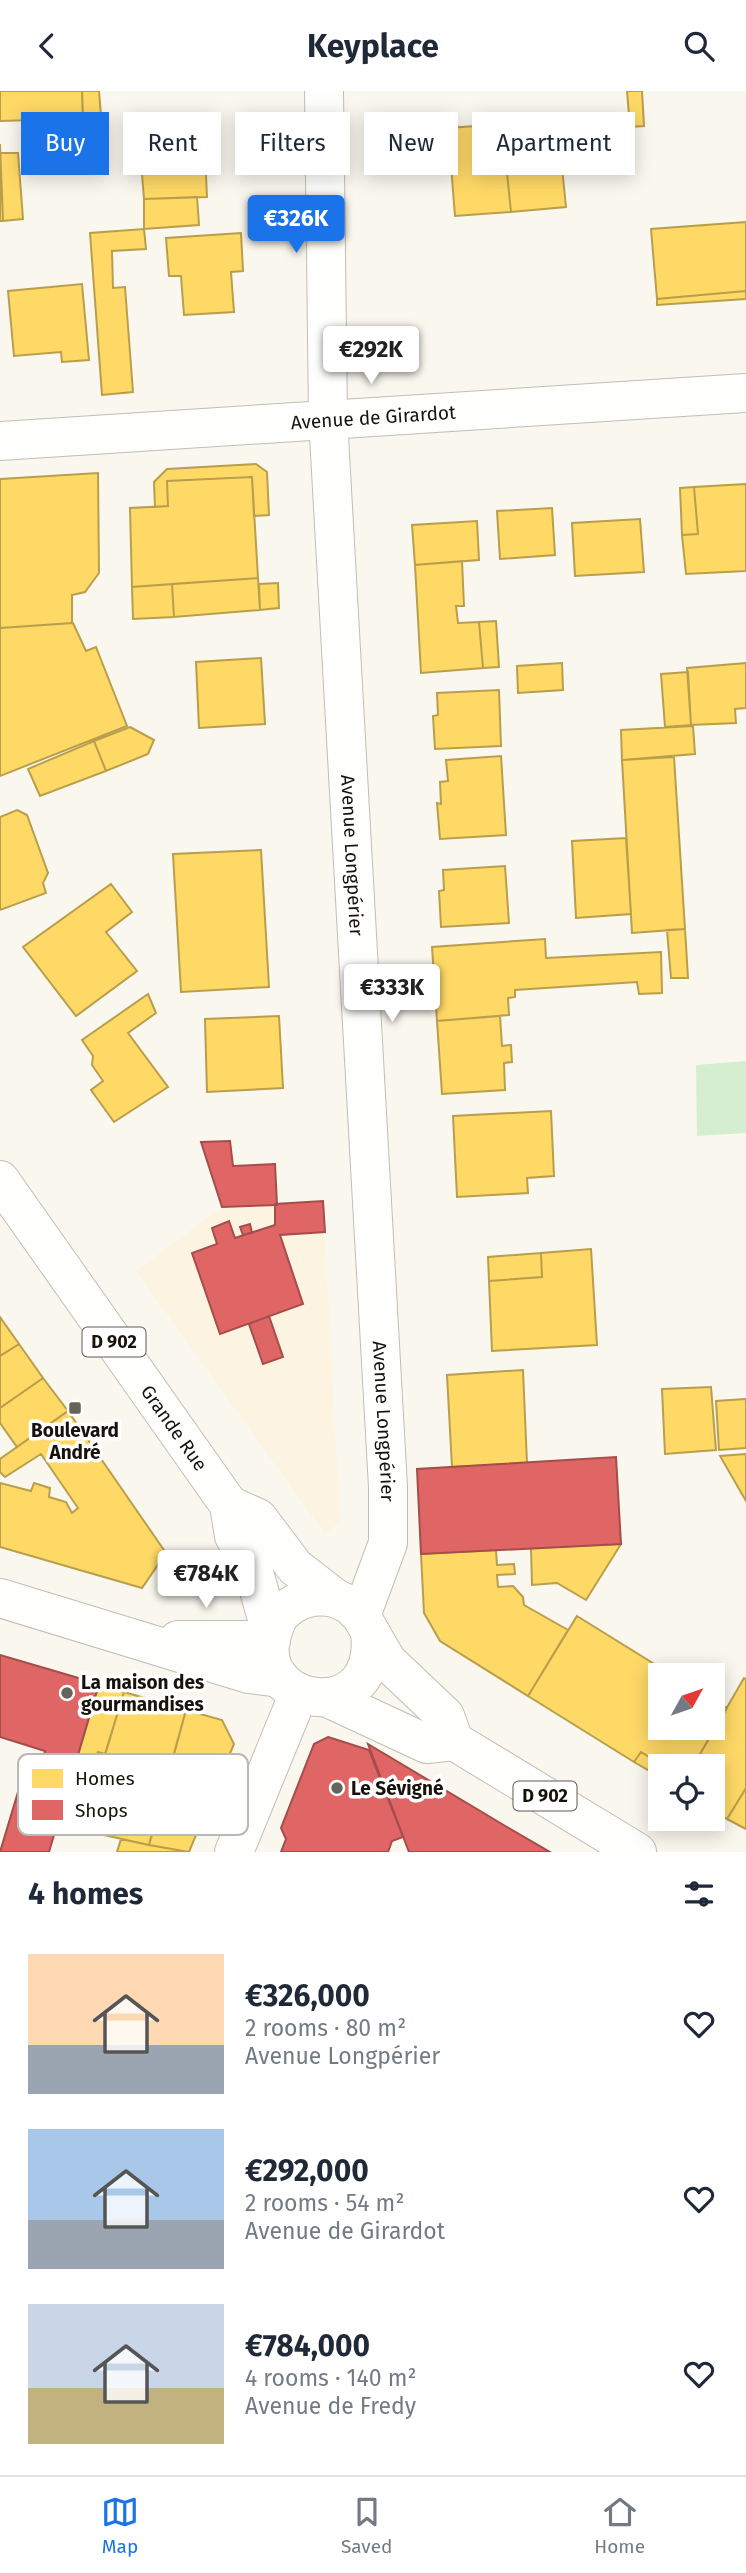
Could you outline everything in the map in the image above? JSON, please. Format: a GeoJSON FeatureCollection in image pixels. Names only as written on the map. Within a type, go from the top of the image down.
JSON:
{"type":"FeatureCollection","features":[{"type":"Feature","properties":{"kind":"street","name":"Avenue Longpérier"},"geometry":{"type":"LineString","coordinates":[[324,91],[328,418],[388,1487],[388,1543],[355,1615]]}},
{"type":"Feature","properties":{"kind":"street","name":"Avenue de Girardot"},"geometry":{"type":"LineString","coordinates":[[0,441],[746,393]]}},
{"type":"Feature","properties":{"kind":"street","name":"Grande Rue"},"geometry":{"type":"LineString","coordinates":[[0,1180],[229,1504],[234,1536],[253,1569],[271,1636],[269,1649],[272,1664],[303,1690]]}},
{"type":"Feature","properties":{"kind":"street","name":"Grande Rue"},"geometry":{"type":"LineString","coordinates":[[229,1504],[258,1518],[295,1567],[355,1615],[387,1661],[444,1716],[454,1741]]}},
{"type":"Feature","properties":{"kind":"street"},"geometry":{"type":"LineString","coordinates":[[141,1640],[271,1636],[278,1618],[289,1606],[319,1595],[355,1615],[372,1649],[368,1667],[359,1682],[344,1693],[303,1690]]}},
{"type":"Feature","properties":{"kind":"street"},"geometry":{"type":"LineString","coordinates":[[0,1598],[303,1690],[427,1744],[454,1741]]}},
{"type":"Feature","properties":{"kind":"street"},"geometry":{"type":"LineString","coordinates":[[248,1819],[303,1690]]}},
{"type":"Feature","properties":{"kind":"street","name":"D 902"},"geometry":{"type":"LineString","coordinates":[[454,1741],[637,1852]]}},
{"type":"Feature","properties":{"kind":"street"},"geometry":{"type":"LineString","coordinates":[[234,1852],[241,1835]]}},
{"type":"Feature","properties":{"kind":"shaded area"},"geometry":{"type":"Polygon","coordinates":[[[323,1201],[340,1522],[325,1534],[136,1271],[222,1207],[323,1201]]]}},
{"type":"Feature","properties":{"kind":"green space"},"geometry":{"type":"Polygon","coordinates":[[[746,1061],[746,1133],[697,1136],[696,1065],[746,1061]]]}},
{"type":"Feature","properties":{"kind":"building: Homes"},"geometry":{"type":"Polygon","coordinates":[[[0,91],[82,91],[83,112],[21,112],[21,120],[0,121],[0,91]]]}},
{"type":"Feature","properties":{"kind":"building: Homes"},"geometry":{"type":"Polygon","coordinates":[[[82,91],[99,91],[101,112],[83,112],[82,91]]]}},
{"type":"Feature","properties":{"kind":"building: Homes"},"geometry":{"type":"Polygon","coordinates":[[[627,91],[642,91],[644,126],[635,127],[635,112],[629,112],[627,91]]]}},
{"type":"Feature","properties":{"kind":"building: Homes"},"geometry":{"type":"Polygon","coordinates":[[[472,126],[472,175],[507,175],[511,212],[455,216],[452,175],[458,175],[458,127],[472,126]]]}},
{"type":"Feature","properties":{"kind":"building: Homes"},"geometry":{"type":"Polygon","coordinates":[[[0,144],[3,221],[0,221],[0,144]]]}},
{"type":"Feature","properties":{"kind":"building: Homes"},"geometry":{"type":"Polygon","coordinates":[[[0,153],[18,153],[23,219],[3,221],[0,153]]]}},
{"type":"Feature","properties":{"kind":"building: Homes"},"geometry":{"type":"Polygon","coordinates":[[[142,175],[206,175],[207,197],[144,199],[142,175]]]}},
{"type":"Feature","properties":{"kind":"building: Homes"},"geometry":{"type":"Polygon","coordinates":[[[507,175],[563,175],[566,207],[511,212],[507,175]]]}},
{"type":"Feature","properties":{"kind":"building: Homes"},"geometry":{"type":"Polygon","coordinates":[[[197,197],[199,225],[144,229],[144,199],[197,197]]]}},
{"type":"Feature","properties":{"kind":"building: Homes"},"geometry":{"type":"Polygon","coordinates":[[[746,222],[746,291],[657,299],[651,229],[746,222]]]}},
{"type":"Feature","properties":{"kind":"building: Homes"},"geometry":{"type":"Polygon","coordinates":[[[144,229],[146,249],[112,251],[113,288],[125,287],[133,392],[102,395],[90,233],[144,229]]]}},
{"type":"Feature","properties":{"kind":"building: Homes"},"geometry":{"type":"Polygon","coordinates":[[[241,233],[243,271],[231,272],[234,312],[184,315],[181,276],[169,276],[166,238],[241,233]]]}},
{"type":"Feature","properties":{"kind":"building: Homes"},"geometry":{"type":"Polygon","coordinates":[[[82,284],[89,360],[62,362],[61,352],[14,356],[8,291],[82,284]]]}},
{"type":"Feature","properties":{"kind":"building: Homes"},"geometry":{"type":"Polygon","coordinates":[[[746,291],[746,299],[657,305],[657,299],[746,291]]]}},
{"type":"Feature","properties":{"kind":"building: Homes"},"geometry":{"type":"Polygon","coordinates":[[[256,464],[267,472],[269,515],[254,516],[252,477],[167,481],[168,506],[155,507],[154,482],[167,469],[256,464]]]}},
{"type":"Feature","properties":{"kind":"building: Homes"},"geometry":{"type":"Polygon","coordinates":[[[98,473],[99,573],[85,592],[72,595],[72,623],[0,628],[0,479],[98,473]]]}},
{"type":"Feature","properties":{"kind":"building: Homes"},"geometry":{"type":"Polygon","coordinates":[[[252,477],[258,578],[132,587],[130,508],[168,506],[167,481],[252,477]]]}},
{"type":"Feature","properties":{"kind":"building: Homes"},"geometry":{"type":"Polygon","coordinates":[[[746,484],[746,571],[686,574],[682,535],[698,534],[694,487],[746,484]]]}},
{"type":"Feature","properties":{"kind":"building: Homes"},"geometry":{"type":"Polygon","coordinates":[[[694,487],[698,534],[682,535],[680,488],[694,487]]]}},
{"type":"Feature","properties":{"kind":"building: Homes"},"geometry":{"type":"Polygon","coordinates":[[[552,508],[555,555],[500,559],[497,511],[552,508]]]}},
{"type":"Feature","properties":{"kind":"building: Homes"},"geometry":{"type":"Polygon","coordinates":[[[640,519],[644,572],[575,576],[572,523],[640,519]]]}},
{"type":"Feature","properties":{"kind":"building: Homes"},"geometry":{"type":"Polygon","coordinates":[[[477,521],[479,560],[415,565],[412,525],[477,521]]]}},
{"type":"Feature","properties":{"kind":"building: Homes"},"geometry":{"type":"Polygon","coordinates":[[[462,561],[464,606],[456,606],[458,623],[479,622],[483,668],[421,673],[415,565],[462,561]]]}},
{"type":"Feature","properties":{"kind":"building: Homes"},"geometry":{"type":"Polygon","coordinates":[[[258,578],[260,610],[174,617],[172,584],[258,578]]]}},
{"type":"Feature","properties":{"kind":"building: Homes"},"geometry":{"type":"Polygon","coordinates":[[[278,583],[279,608],[260,610],[259,584],[278,583]]]}},
{"type":"Feature","properties":{"kind":"building: Homes"},"geometry":{"type":"Polygon","coordinates":[[[172,584],[174,617],[133,619],[132,587],[172,584]]]}},
{"type":"Feature","properties":{"kind":"building: Homes"},"geometry":{"type":"Polygon","coordinates":[[[496,621],[499,667],[483,668],[479,622],[496,621]]]}},
{"type":"Feature","properties":{"kind":"building: Homes"},"geometry":{"type":"Polygon","coordinates":[[[73,623],[86,651],[96,647],[127,726],[0,776],[0,628],[73,623]]]}},
{"type":"Feature","properties":{"kind":"building: Homes"},"geometry":{"type":"Polygon","coordinates":[[[261,658],[265,724],[199,728],[196,662],[261,658]]]}},
{"type":"Feature","properties":{"kind":"building: Homes"},"geometry":{"type":"Polygon","coordinates":[[[562,663],[563,690],[518,693],[517,666],[562,663]]]}},
{"type":"Feature","properties":{"kind":"building: Homes"},"geometry":{"type":"Polygon","coordinates":[[[746,663],[746,708],[735,709],[736,723],[691,725],[687,668],[746,663]]]}},
{"type":"Feature","properties":{"kind":"building: Homes"},"geometry":{"type":"Polygon","coordinates":[[[688,672],[691,725],[665,727],[661,674],[688,672]]]}},
{"type":"Feature","properties":{"kind":"building: Homes"},"geometry":{"type":"Polygon","coordinates":[[[499,690],[501,746],[435,749],[433,716],[438,715],[437,693],[499,690]]]}},
{"type":"Feature","properties":{"kind":"building: Homes"},"geometry":{"type":"Polygon","coordinates":[[[693,726],[695,754],[622,760],[621,730],[693,726]]]}},
{"type":"Feature","properties":{"kind":"building: Homes"},"geometry":{"type":"Polygon","coordinates":[[[130,727],[154,740],[148,754],[106,771],[94,741],[130,727]]]}},
{"type":"Feature","properties":{"kind":"building: Homes"},"geometry":{"type":"Polygon","coordinates":[[[94,741],[106,771],[40,796],[28,769],[94,741]]]}},
{"type":"Feature","properties":{"kind":"building: Homes"},"geometry":{"type":"Polygon","coordinates":[[[501,756],[506,835],[440,839],[437,803],[441,804],[440,782],[448,781],[446,760],[501,756]]]}},
{"type":"Feature","properties":{"kind":"building: Homes"},"geometry":{"type":"Polygon","coordinates":[[[674,757],[685,929],[632,933],[622,760],[674,757]]]}},
{"type":"Feature","properties":{"kind":"building: Homes"},"geometry":{"type":"Polygon","coordinates":[[[17,810],[27,815],[48,873],[43,883],[46,893],[0,910],[0,817],[17,810]]]}},
{"type":"Feature","properties":{"kind":"building: Homes"},"geometry":{"type":"Polygon","coordinates":[[[626,838],[631,914],[576,918],[572,841],[626,838]]]}},
{"type":"Feature","properties":{"kind":"building: Homes"},"geometry":{"type":"Polygon","coordinates":[[[261,850],[269,987],[181,992],[173,854],[261,850]]]}},
{"type":"Feature","properties":{"kind":"building: Homes"},"geometry":{"type":"Polygon","coordinates":[[[505,866],[509,923],[441,927],[439,891],[444,890],[443,870],[505,866]]]}},
{"type":"Feature","properties":{"kind":"building: Homes"},"geometry":{"type":"Polygon","coordinates":[[[111,884],[132,912],[106,932],[137,971],[76,1016],[23,947],[111,884]]]}},
{"type":"Feature","properties":{"kind":"building: Homes"},"geometry":{"type":"Polygon","coordinates":[[[685,929],[688,978],[671,978],[667,930],[685,929]]]}},
{"type":"Feature","properties":{"kind":"building: Homes"},"geometry":{"type":"Polygon","coordinates":[[[545,939],[546,958],[661,952],[662,993],[639,994],[637,982],[515,990],[515,997],[508,998],[509,1015],[437,1021],[432,947],[545,939]]]}},
{"type":"Feature","properties":{"kind":"building: Homes"},"geometry":{"type":"Polygon","coordinates":[[[148,994],[156,1013],[128,1033],[168,1087],[114,1122],[91,1090],[103,1081],[92,1065],[93,1056],[82,1040],[148,994]]]}},
{"type":"Feature","properties":{"kind":"building: Homes"},"geometry":{"type":"Polygon","coordinates":[[[279,1016],[283,1088],[207,1092],[205,1019],[279,1016]]]}},
{"type":"Feature","properties":{"kind":"building: Homes"},"geometry":{"type":"Polygon","coordinates":[[[500,1016],[502,1046],[511,1045],[512,1062],[504,1063],[505,1090],[442,1094],[437,1021],[500,1016]]]}},
{"type":"Feature","properties":{"kind":"building: Homes"},"geometry":{"type":"Polygon","coordinates":[[[551,1111],[554,1176],[527,1178],[528,1193],[457,1197],[453,1116],[551,1111]]]}},
{"type":"Feature","properties":{"kind":"building: Homes"},"geometry":{"type":"Polygon","coordinates":[[[591,1249],[597,1345],[492,1351],[489,1281],[542,1277],[541,1253],[591,1249]]]}},
{"type":"Feature","properties":{"kind":"building: Homes"},"geometry":{"type":"Polygon","coordinates":[[[541,1253],[542,1277],[489,1281],[488,1257],[541,1253]]]}},
{"type":"Feature","properties":{"kind":"building: Homes"},"geometry":{"type":"Polygon","coordinates":[[[0,1317],[19,1344],[0,1356],[0,1317]]]}},
{"type":"Feature","properties":{"kind":"building: Homes"},"geometry":{"type":"Polygon","coordinates":[[[19,1344],[43,1378],[0,1408],[0,1356],[19,1344]]]}},
{"type":"Feature","properties":{"kind":"building: Homes"},"geometry":{"type":"Polygon","coordinates":[[[523,1370],[527,1463],[452,1467],[447,1375],[523,1370]]]}},
{"type":"Feature","properties":{"kind":"building: Homes"},"geometry":{"type":"Polygon","coordinates":[[[43,1378],[68,1411],[17,1447],[0,1423],[0,1408],[43,1378]]]}},
{"type":"Feature","properties":{"kind":"building: Homes"},"geometry":{"type":"Polygon","coordinates":[[[711,1387],[716,1450],[665,1454],[662,1389],[711,1387]]]}},
{"type":"Feature","properties":{"kind":"building: Homes"},"geometry":{"type":"Polygon","coordinates":[[[746,1399],[746,1448],[719,1450],[716,1401],[746,1399]]]}},
{"type":"Feature","properties":{"kind":"building: Homes"},"geometry":{"type":"Polygon","coordinates":[[[68,1411],[166,1553],[142,1588],[0,1547],[0,1483],[31,1491],[34,1483],[50,1488],[49,1497],[66,1502],[72,1513],[78,1508],[41,1454],[5,1477],[0,1472],[0,1459],[68,1411]]]}},
{"type":"Feature","properties":{"kind":"building: Homes"},"geometry":{"type":"Polygon","coordinates":[[[746,1454],[746,1501],[720,1456],[746,1454]]]}},
{"type":"Feature","properties":{"kind":"building: Homes"},"geometry":{"type":"Polygon","coordinates":[[[621,1544],[586,1600],[557,1583],[532,1585],[531,1548],[621,1544]]]}},
{"type":"Feature","properties":{"kind":"building: Homes"},"geometry":{"type":"Polygon","coordinates":[[[496,1550],[497,1565],[514,1564],[515,1574],[497,1575],[498,1587],[513,1586],[523,1597],[524,1605],[568,1630],[528,1696],[440,1641],[424,1613],[421,1554],[496,1550]]]}},
{"type":"Feature","properties":{"kind":"building: Homes"},"geometry":{"type":"Polygon","coordinates":[[[577,1616],[653,1663],[648,1663],[648,1740],[708,1740],[700,1754],[648,1754],[648,1756],[641,1752],[634,1762],[528,1696],[577,1616]]]}},
{"type":"Feature","properties":{"kind":"building: Homes"},"geometry":{"type":"Polygon","coordinates":[[[744,1678],[746,1679],[746,1788],[727,1819],[725,1754],[700,1754],[708,1740],[725,1740],[725,1711],[744,1678]]]}},
{"type":"Feature","properties":{"kind":"building: Homes"},"geometry":{"type":"Polygon","coordinates":[[[99,1684],[124,1692],[105,1754],[78,1754],[99,1684]]]}},
{"type":"Feature","properties":{"kind":"building: Homes"},"geometry":{"type":"Polygon","coordinates":[[[124,1692],[186,1710],[174,1754],[105,1754],[124,1692]]]}},
{"type":"Feature","properties":{"kind":"building: Homes"},"geometry":{"type":"Polygon","coordinates":[[[186,1710],[222,1720],[234,1744],[230,1754],[174,1754],[186,1710]]]}},
{"type":"Feature","properties":{"kind":"building: Homes"},"geometry":{"type":"Polygon","coordinates":[[[641,1752],[648,1756],[648,1770],[634,1762],[641,1752]]]}},
{"type":"Feature","properties":{"kind":"building: Homes"},"geometry":{"type":"Polygon","coordinates":[[[746,1788],[746,1829],[727,1819],[746,1788]]]}},
{"type":"Feature","properties":{"kind":"building: Homes"},"geometry":{"type":"Polygon","coordinates":[[[104,1835],[152,1835],[149,1845],[104,1835]]]}},
{"type":"Feature","properties":{"kind":"building: Homes"},"geometry":{"type":"Polygon","coordinates":[[[152,1835],[196,1835],[189,1852],[149,1845],[152,1835]]]}},
{"type":"Feature","properties":{"kind":"building: Homes"},"geometry":{"type":"Polygon","coordinates":[[[121,1839],[149,1845],[188,1852],[117,1852],[121,1839]]]}},
{"type":"Feature","properties":{"kind":"building: Shops"},"geometry":{"type":"Polygon","coordinates":[[[230,1141],[233,1166],[275,1164],[277,1205],[222,1207],[201,1142],[230,1141]]]}},
{"type":"Feature","properties":{"kind":"building: Shops"},"geometry":{"type":"Polygon","coordinates":[[[323,1201],[325,1232],[280,1235],[303,1304],[220,1334],[192,1253],[217,1244],[212,1228],[229,1221],[235,1238],[275,1225],[275,1204],[323,1201]]]}},
{"type":"Feature","properties":{"kind":"building: Shops"},"geometry":{"type":"Polygon","coordinates":[[[250,1224],[252,1233],[243,1235],[240,1227],[250,1224]]]}},
{"type":"Feature","properties":{"kind":"building: Shops"},"geometry":{"type":"Polygon","coordinates":[[[269,1316],[283,1357],[263,1364],[249,1324],[269,1316]]]}},
{"type":"Feature","properties":{"kind":"building: Shops"},"geometry":{"type":"Polygon","coordinates":[[[616,1457],[621,1544],[421,1554],[417,1469],[616,1457]]]}},
{"type":"Feature","properties":{"kind":"building: Shops"},"geometry":{"type":"Polygon","coordinates":[[[0,1655],[99,1684],[78,1754],[44,1754],[45,1751],[0,1737],[0,1655]]]}},
{"type":"Feature","properties":{"kind":"building: Shops"},"geometry":{"type":"Polygon","coordinates":[[[328,1737],[369,1750],[403,1837],[392,1841],[388,1852],[281,1852],[286,1839],[281,1828],[314,1744],[328,1737]]]}},
{"type":"Feature","properties":{"kind":"building: Shops"},"geometry":{"type":"Polygon","coordinates":[[[368,1744],[507,1827],[550,1852],[409,1852],[368,1744]]]}},
{"type":"Feature","properties":{"kind":"building: Shops"},"geometry":{"type":"Polygon","coordinates":[[[18,1792],[18,1835],[54,1835],[49,1852],[0,1852],[18,1792]]]}},
{"type":"Feature","properties":{"kind":"place","name":"Boulevard André"},"geometry":{"type":"Point","coordinates":[75,1408]}},
{"type":"Feature","properties":{"kind":"place","name":"La maison des gourmandises"},"geometry":{"type":"Point","coordinates":[67,1693]}},
{"type":"Feature","properties":{"kind":"place","name":"Le Sévigné"},"geometry":{"type":"Point","coordinates":[337,1788]}}]}
